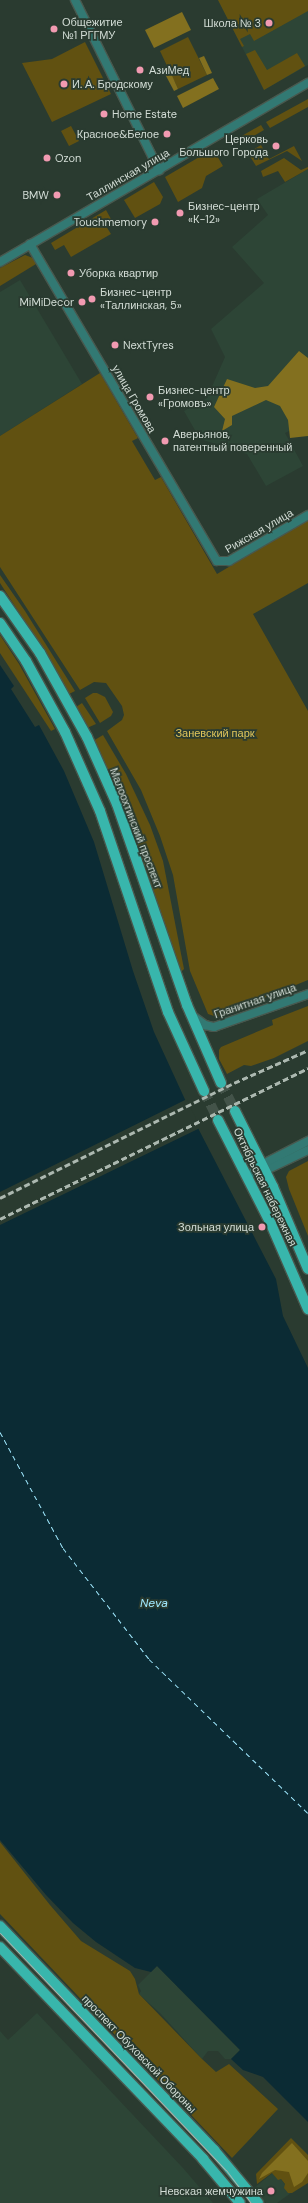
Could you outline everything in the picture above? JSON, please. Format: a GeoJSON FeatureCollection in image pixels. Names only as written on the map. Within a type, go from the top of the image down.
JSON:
{"type":"FeatureCollection","features":[{"type":"Feature","properties":{"kind":"main road","name":"Малоохтинский проспект"},"geometry":{"type":"LineString","coordinates":[[0,596],[40,653],[87,737],[117,804],[190,1013],[221,1083]]}},
{"type":"Feature","properties":{"kind":"main road"},"geometry":{"type":"LineString","coordinates":[[0,623],[26,661],[65,732],[100,810],[168,1012],[204,1091]]}},
{"type":"Feature","properties":{"kind":"main road","name":"Октябрьская набережная"},"geometry":{"type":"LineString","coordinates":[[235,1112],[264,1168],[308,1269]]}},
{"type":"Feature","properties":{"kind":"main road","name":"Октябрьская набережная"},"geometry":{"type":"LineString","coordinates":[[218,1120],[248,1176],[308,1309]]}},
{"type":"Feature","properties":{"kind":"main road","name":"проспект Обуховской Обороны"},"geometry":{"type":"LineString","coordinates":[[0,1926],[214,2150],[258,2203]]}},
{"type":"Feature","properties":{"kind":"main road"},"geometry":{"type":"LineString","coordinates":[[0,1947],[203,2160],[240,2203]]}},
{"type":"Feature","properties":{"kind":"street"},"geometry":{"type":"LineString","coordinates":[[75,0],[159,170]]}},
{"type":"Feature","properties":{"kind":"street","name":"Таллинская улица"},"geometry":{"type":"LineString","coordinates":[[0,262],[308,83]]}},
{"type":"Feature","properties":{"kind":"street","name":"улица Громова"},"geometry":{"type":"LineString","coordinates":[[30,244],[215,558],[221,562]]}},
{"type":"Feature","properties":{"kind":"street","name":"Рижская улица"},"geometry":{"type":"LineString","coordinates":[[221,562],[229,562],[308,515]]}},
{"type":"Feature","properties":{"kind":"street","name":"Гранитная улица"},"geometry":{"type":"LineString","coordinates":[[190,1013],[205,1025],[214,1027],[308,994]]}},
{"type":"Feature","properties":{"kind":"street"},"geometry":{"type":"LineString","coordinates":[[264,1168],[308,1141]]}},
{"type":"Feature","properties":{"kind":"street"},"geometry":{"type":"LineString","coordinates":[[248,1176],[308,1150]]}},
{"type":"Feature","properties":{"kind":"shaded area","name":"Школа № 3"},"geometry":{"type":"Polygon","coordinates":[[[218,0],[308,0],[308,65],[264,90],[218,0]]]}},
{"type":"Feature","properties":{"kind":"shaded area"},"geometry":{"type":"Polygon","coordinates":[[[182,12],[191,30],[154,48],[145,30],[182,12]]]}},
{"type":"Feature","properties":{"kind":"shaded area"},"geometry":{"type":"Polygon","coordinates":[[[204,56],[212,73],[207,75],[199,58],[204,56]]]}},
{"type":"Feature","properties":{"kind":"shaded area"},"geometry":{"type":"Polygon","coordinates":[[[170,71],[178,89],[174,91],[165,74],[170,71]]]}},
{"type":"Feature","properties":{"kind":"shaded area"},"geometry":{"type":"Polygon","coordinates":[[[213,78],[219,89],[183,108],[177,96],[213,78]]]}},
{"type":"Feature","properties":{"kind":"shaded area"},"geometry":{"type":"Polygon","coordinates":[[[308,169],[308,422],[285,433],[303,466],[266,486],[247,454],[200,439],[184,411],[207,398],[225,357],[211,329],[264,283],[232,247],[268,215],[257,199],[308,169]]]}},
{"type":"Feature","properties":{"kind":"shaded area"},"geometry":{"type":"Polygon","coordinates":[[[20,280],[82,384],[0,436],[0,292],[20,280]]]}},
{"type":"Feature","properties":{"kind":"shaded area"},"geometry":{"type":"Polygon","coordinates":[[[299,351],[308,358],[308,436],[290,438],[288,420],[280,406],[266,400],[232,416],[232,425],[222,431],[225,419],[214,407],[227,379],[255,388],[268,386],[299,351]]]}},
{"type":"Feature","properties":{"kind":"shaded area"},"geometry":{"type":"Polygon","coordinates":[[[157,1966],[240,2050],[231,2059],[225,2059],[218,2051],[208,2051],[202,2059],[161,2014],[139,1994],[141,1991],[138,1985],[157,1966]]]}},
{"type":"Feature","properties":{"kind":"shaded area"},"geometry":{"type":"Polygon","coordinates":[[[37,2013],[183,2168],[213,2203],[0,2203],[0,2031],[8,2040],[37,2013]]]}},
{"type":"Feature","properties":{"kind":"shaded area"},"geometry":{"type":"Polygon","coordinates":[[[292,2143],[308,2161],[308,2173],[302,2182],[294,2187],[289,2172],[275,2170],[259,2179],[262,2173],[292,2143]]]}},
{"type":"Feature","properties":{"kind":"shaded area","name":"Невская жемчужина"},"geometry":{"type":"Polygon","coordinates":[[[275,2171],[291,2193],[277,2203],[266,2203],[254,2188],[275,2171]]]}},
{"type":"Feature","properties":{"kind":"green space"},"geometry":{"type":"Polygon","coordinates":[[[218,0],[308,0],[308,11],[254,41],[250,34],[240,39],[244,46],[242,47],[218,0]]]}},
{"type":"Feature","properties":{"kind":"green space"},"geometry":{"type":"Polygon","coordinates":[[[188,37],[207,75],[178,89],[160,51],[188,37]]]}},
{"type":"Feature","properties":{"kind":"green space"},"geometry":{"type":"Polygon","coordinates":[[[85,42],[111,94],[52,122],[22,63],[52,59],[85,42]]]}},
{"type":"Feature","properties":{"kind":"green space"},"geometry":{"type":"Polygon","coordinates":[[[255,50],[267,70],[297,53],[305,66],[264,90],[246,54],[255,50]]]}},
{"type":"Feature","properties":{"kind":"green space"},"geometry":{"type":"Polygon","coordinates":[[[308,99],[308,107],[270,128],[266,122],[308,99]]]}},
{"type":"Feature","properties":{"kind":"green space"},"geometry":{"type":"Polygon","coordinates":[[[261,125],[264,130],[243,142],[240,137],[261,125]]]}},
{"type":"Feature","properties":{"kind":"green space"},"geometry":{"type":"Polygon","coordinates":[[[71,126],[79,141],[69,146],[61,131],[71,126]]]}},
{"type":"Feature","properties":{"kind":"green space"},"geometry":{"type":"Polygon","coordinates":[[[261,145],[269,159],[294,146],[302,161],[287,151],[256,166],[248,153],[261,145]]]}},
{"type":"Feature","properties":{"kind":"green space"},"geometry":{"type":"Polygon","coordinates":[[[213,149],[223,166],[206,176],[202,188],[178,202],[165,177],[213,149]]]}},
{"type":"Feature","properties":{"kind":"green space"},"geometry":{"type":"Polygon","coordinates":[[[284,158],[301,170],[308,167],[308,169],[285,182],[278,171],[263,177],[261,171],[284,158]]]}},
{"type":"Feature","properties":{"kind":"green space"},"geometry":{"type":"Polygon","coordinates":[[[154,182],[163,197],[160,204],[135,218],[124,200],[154,182]]]}},
{"type":"Feature","properties":{"kind":"green space"},"geometry":{"type":"Polygon","coordinates":[[[106,210],[111,219],[104,223],[111,234],[71,257],[64,245],[55,250],[51,243],[106,210]]]}},
{"type":"Feature","properties":{"kind":"green space"},"geometry":{"type":"Polygon","coordinates":[[[25,255],[33,258],[36,264],[0,286],[0,268],[25,255]]]}},
{"type":"Feature","properties":{"kind":"green space","name":"Заневский парк"},"geometry":{"type":"Polygon","coordinates":[[[100,373],[138,438],[132,441],[155,480],[161,477],[217,574],[308,520],[308,583],[253,614],[308,711],[308,980],[217,1017],[208,1014],[190,971],[173,875],[160,836],[141,790],[107,731],[122,720],[124,715],[122,706],[106,683],[94,682],[80,690],[0,567],[0,436],[100,373]]]}},
{"type":"Feature","properties":{"kind":"green space"},"geometry":{"type":"Polygon","coordinates":[[[0,575],[25,611],[75,691],[69,694],[44,651],[0,583],[0,575]]]}},
{"type":"Feature","properties":{"kind":"green space"},"geometry":{"type":"Polygon","coordinates":[[[0,635],[19,664],[55,729],[51,731],[0,653],[0,635]]]}},
{"type":"Feature","properties":{"kind":"green space"},"geometry":{"type":"Polygon","coordinates":[[[93,693],[97,693],[105,697],[113,712],[111,716],[100,723],[85,698],[93,693]]]}},
{"type":"Feature","properties":{"kind":"green space"},"geometry":{"type":"Polygon","coordinates":[[[82,703],[96,724],[87,728],[76,707],[82,703]]]}},
{"type":"Feature","properties":{"kind":"green space"},"geometry":{"type":"Polygon","coordinates":[[[103,735],[126,774],[150,825],[163,861],[184,969],[181,972],[93,741],[103,735]]]}},
{"type":"Feature","properties":{"kind":"green space"},"geometry":{"type":"Polygon","coordinates":[[[308,1006],[308,1041],[274,1058],[251,1066],[244,1065],[227,1074],[219,1059],[219,1050],[221,1047],[273,1025],[272,1020],[308,1006]]]}},
{"type":"Feature","properties":{"kind":"green space"},"geometry":{"type":"Polygon","coordinates":[[[308,1161],[308,1236],[289,1189],[286,1177],[289,1171],[308,1161]]]}},
{"type":"Feature","properties":{"kind":"green space"},"geometry":{"type":"Polygon","coordinates":[[[0,1842],[81,1941],[130,1971],[135,1979],[139,1994],[202,2059],[216,2072],[229,2064],[278,2109],[232,2158],[0,1914],[0,1842]]]}},
{"type":"Feature","properties":{"kind":"green space"},"geometry":{"type":"Polygon","coordinates":[[[291,2138],[308,2155],[308,2183],[292,2193],[288,2193],[284,2188],[285,2184],[281,2179],[278,2180],[272,2173],[257,2184],[256,2174],[291,2138]]]}},
{"type":"Feature","properties":{"kind":"water","name":"Neva"},"geometry":{"type":"Polygon","coordinates":[[[0,665],[14,686],[11,689],[35,727],[39,725],[64,771],[94,842],[133,971],[154,1032],[199,1130],[276,1279],[283,1316],[308,1368],[308,2122],[263,2077],[243,2070],[231,2059],[240,2050],[157,1966],[151,1972],[135,1968],[96,1942],[73,1923],[46,1895],[0,1840],[0,665]]]}},
{"type":"Feature","properties":{"kind":"pier"},"geometry":{"type":"Polygon","coordinates":[[[187,1099],[200,1128],[0,1225],[0,1192],[187,1099]]]}},
{"type":"Feature","properties":{"kind":"ferry route"},"geometry":{"type":"LineString","coordinates":[[0,1432],[63,1548],[149,1659],[308,1813]]}},
{"type":"Feature","properties":{"kind":"tunnel"},"geometry":{"type":"LineString","coordinates":[[221,1083],[235,1111]]}},
{"type":"Feature","properties":{"kind":"tunnel"},"geometry":{"type":"LineString","coordinates":[[204,1091],[218,1120]]}},
{"type":"Feature","properties":{"kind":"tram line"},"geometry":{"type":"LineString","coordinates":[[0,1933],[226,2170],[251,2203]]}},
{"type":"Feature","properties":{"kind":"railway"},"geometry":{"type":"LineString","coordinates":[[0,1198],[234,1083],[308,1050]]}},
{"type":"Feature","properties":{"kind":"railway"},"geometry":{"type":"LineString","coordinates":[[0,1219],[308,1068]]}},
{"type":"Feature","properties":{"kind":"place","name":"Школа № 3"},"geometry":{"type":"Point","coordinates":[269,23]}},
{"type":"Feature","properties":{"kind":"place","name":"Общежитие №1 РГГМУ"},"geometry":{"type":"Point","coordinates":[54,29]}},
{"type":"Feature","properties":{"kind":"place","name":"АзиМед"},"geometry":{"type":"Point","coordinates":[140,70]}},
{"type":"Feature","properties":{"kind":"place","name":"И. А. Бродскому"},"geometry":{"type":"Point","coordinates":[64,84]}},
{"type":"Feature","properties":{"kind":"place","name":"Home Estate"},"geometry":{"type":"Point","coordinates":[104,114]}},
{"type":"Feature","properties":{"kind":"place","name":"Красное&Белое"},"geometry":{"type":"Point","coordinates":[167,134]}},
{"type":"Feature","properties":{"kind":"place","name":"Церковь Большого Города"},"geometry":{"type":"Point","coordinates":[276,146]}},
{"type":"Feature","properties":{"kind":"place","name":"Ozon"},"geometry":{"type":"Point","coordinates":[47,158]}},
{"type":"Feature","properties":{"kind":"place","name":"BMW"},"geometry":{"type":"Point","coordinates":[57,195]}},
{"type":"Feature","properties":{"kind":"place","name":"Бизнес-центр «К-12»"},"geometry":{"type":"Point","coordinates":[180,213]}},
{"type":"Feature","properties":{"kind":"place","name":"Touchmemory"},"geometry":{"type":"Point","coordinates":[155,222]}},
{"type":"Feature","properties":{"kind":"place","name":"Уборка квартир"},"geometry":{"type":"Point","coordinates":[71,273]}},
{"type":"Feature","properties":{"kind":"place","name":"Бизнес-центр «Таллинская, 5»"},"geometry":{"type":"Point","coordinates":[92,299]}},
{"type":"Feature","properties":{"kind":"place","name":"MiMiDecor"},"geometry":{"type":"Point","coordinates":[82,302]}},
{"type":"Feature","properties":{"kind":"place","name":"NextTyres"},"geometry":{"type":"Point","coordinates":[115,345]}},
{"type":"Feature","properties":{"kind":"place","name":"Бизнес-центр «Громовъ»"},"geometry":{"type":"Point","coordinates":[150,397]}},
{"type":"Feature","properties":{"kind":"place","name":"Аверьянов, патентный поверенный"},"geometry":{"type":"Point","coordinates":[165,441]}},
{"type":"Feature","properties":{"kind":"place","name":"Зольная улица"},"geometry":{"type":"Point","coordinates":[262,1227]}},
{"type":"Feature","properties":{"kind":"place","name":"Невская жемчужина"},"geometry":{"type":"Point","coordinates":[271,2191]}}]}
